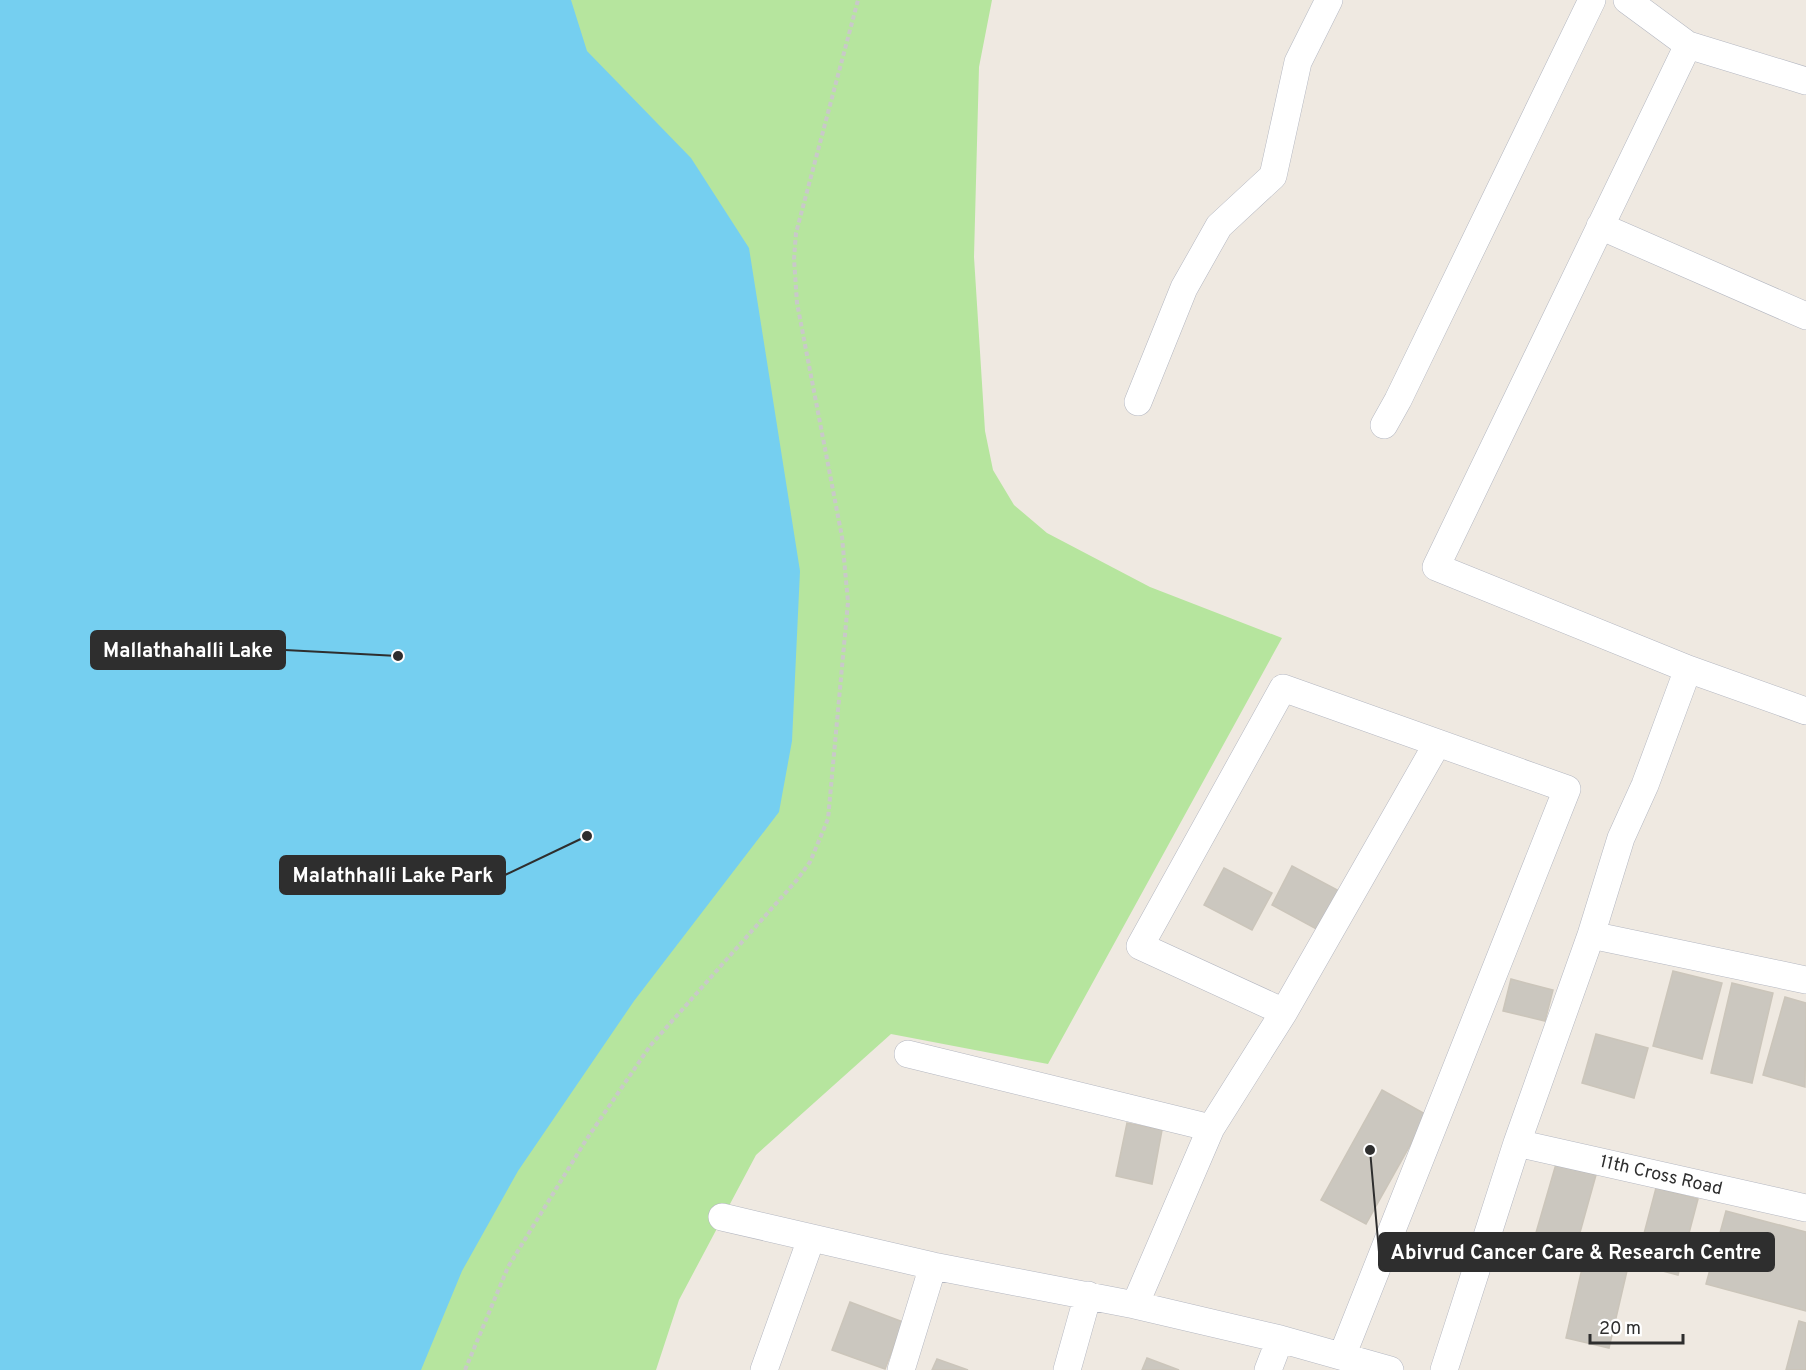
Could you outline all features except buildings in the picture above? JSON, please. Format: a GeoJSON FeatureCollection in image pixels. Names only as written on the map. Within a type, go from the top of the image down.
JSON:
{"type":"FeatureCollection","features":[{"type":"Feature","properties":{"kind":"street"},"geometry":{"type":"LineString","coordinates":[[1138,402],[1184,288],[1219,226],[1273,176],[1299,62],[1329,0]]}},
{"type":"Feature","properties":{"kind":"street"},"geometry":{"type":"LineString","coordinates":[[1384,425],[1592,0]]}},
{"type":"Feature","properties":{"kind":"street"},"geometry":{"type":"LineString","coordinates":[[1627,0],[1688,45],[1806,81]]}},
{"type":"Feature","properties":{"kind":"street"},"geometry":{"type":"LineString","coordinates":[[1688,45],[1436,567],[1688,669],[1806,711]]}},
{"type":"Feature","properties":{"kind":"street"},"geometry":{"type":"LineString","coordinates":[[1600,226],[1806,316]]}},
{"type":"Feature","properties":{"kind":"street"},"geometry":{"type":"LineString","coordinates":[[1444,1370],[1517,1143],[1591,935],[1621,838],[1645,785],[1688,669]]}},
{"type":"Feature","properties":{"kind":"street"},"geometry":{"type":"LineString","coordinates":[[1284,1012],[1140,945],[1283,688],[1567,789],[1342,1356]]}},
{"type":"Feature","properties":{"kind":"street"},"geometry":{"type":"LineString","coordinates":[[1135,1305],[1211,1128],[1284,1012],[1437,744]]}},
{"type":"Feature","properties":{"kind":"street"},"geometry":{"type":"LineString","coordinates":[[1591,935],[1806,980]]}},
{"type":"Feature","properties":{"kind":"street"},"geometry":{"type":"LineString","coordinates":[[909,1054],[1211,1128]]}},
{"type":"Feature","properties":{"kind":"street","name":"11th Cross Road"},"geometry":{"type":"LineString","coordinates":[[1517,1143],[1806,1208]]}},
{"type":"Feature","properties":{"kind":"street"},"geometry":{"type":"LineString","coordinates":[[722,1217],[933,1266],[1135,1305],[1280,1339],[1390,1370]]}},
{"type":"Feature","properties":{"kind":"street"},"geometry":{"type":"LineString","coordinates":[[764,1370],[811,1239]]}},
{"type":"Feature","properties":{"kind":"street"},"geometry":{"type":"LineString","coordinates":[[901,1370],[933,1266]]}},
{"type":"Feature","properties":{"kind":"street"},"geometry":{"type":"LineString","coordinates":[[1067,1370],[1088,1295]]}},
{"type":"Feature","properties":{"kind":"street"},"geometry":{"type":"LineString","coordinates":[[1268,1370],[1280,1339]]}},
{"type":"Feature","properties":{"kind":"path"},"geometry":{"type":"LineString","coordinates":[[465,1370],[508,1268],[586,1140],[650,1046],[796,881],[810,862],[828,819],[846,630],[847,574],[796,303],[794,259],[801,208],[858,0]]}},
{"type":"Feature","properties":{"kind":"green space"},"geometry":{"type":"Polygon","coordinates":[[[0,0],[992,0],[979,67],[974,257],[985,431],[993,470],[1014,505],[1047,533],[1150,587],[1282,638],[1048,1064],[891,1034],[756,1155],[679,1300],[656,1370],[0,1370],[0,0]]]}},
{"type":"Feature","properties":{"kind":"water"},"geometry":{"type":"Polygon","coordinates":[[[0,0],[571,0],[587,51],[691,158],[749,248],[800,571],[792,741],[779,812],[634,1001],[518,1171],[462,1271],[421,1370],[0,1370],[0,0]]]}},
{"type":"Feature","properties":{"kind":"place","name":"Mallathahalli Lake"},"geometry":{"type":"Point","coordinates":[398,656]}},
{"type":"Feature","properties":{"kind":"place","name":"Malathhalli Lake Park"},"geometry":{"type":"Point","coordinates":[587,836]}},
{"type":"Feature","properties":{"kind":"place","name":"Abivrud Cancer Care & Research Centre"},"geometry":{"type":"Point","coordinates":[1370,1150]}}]}
